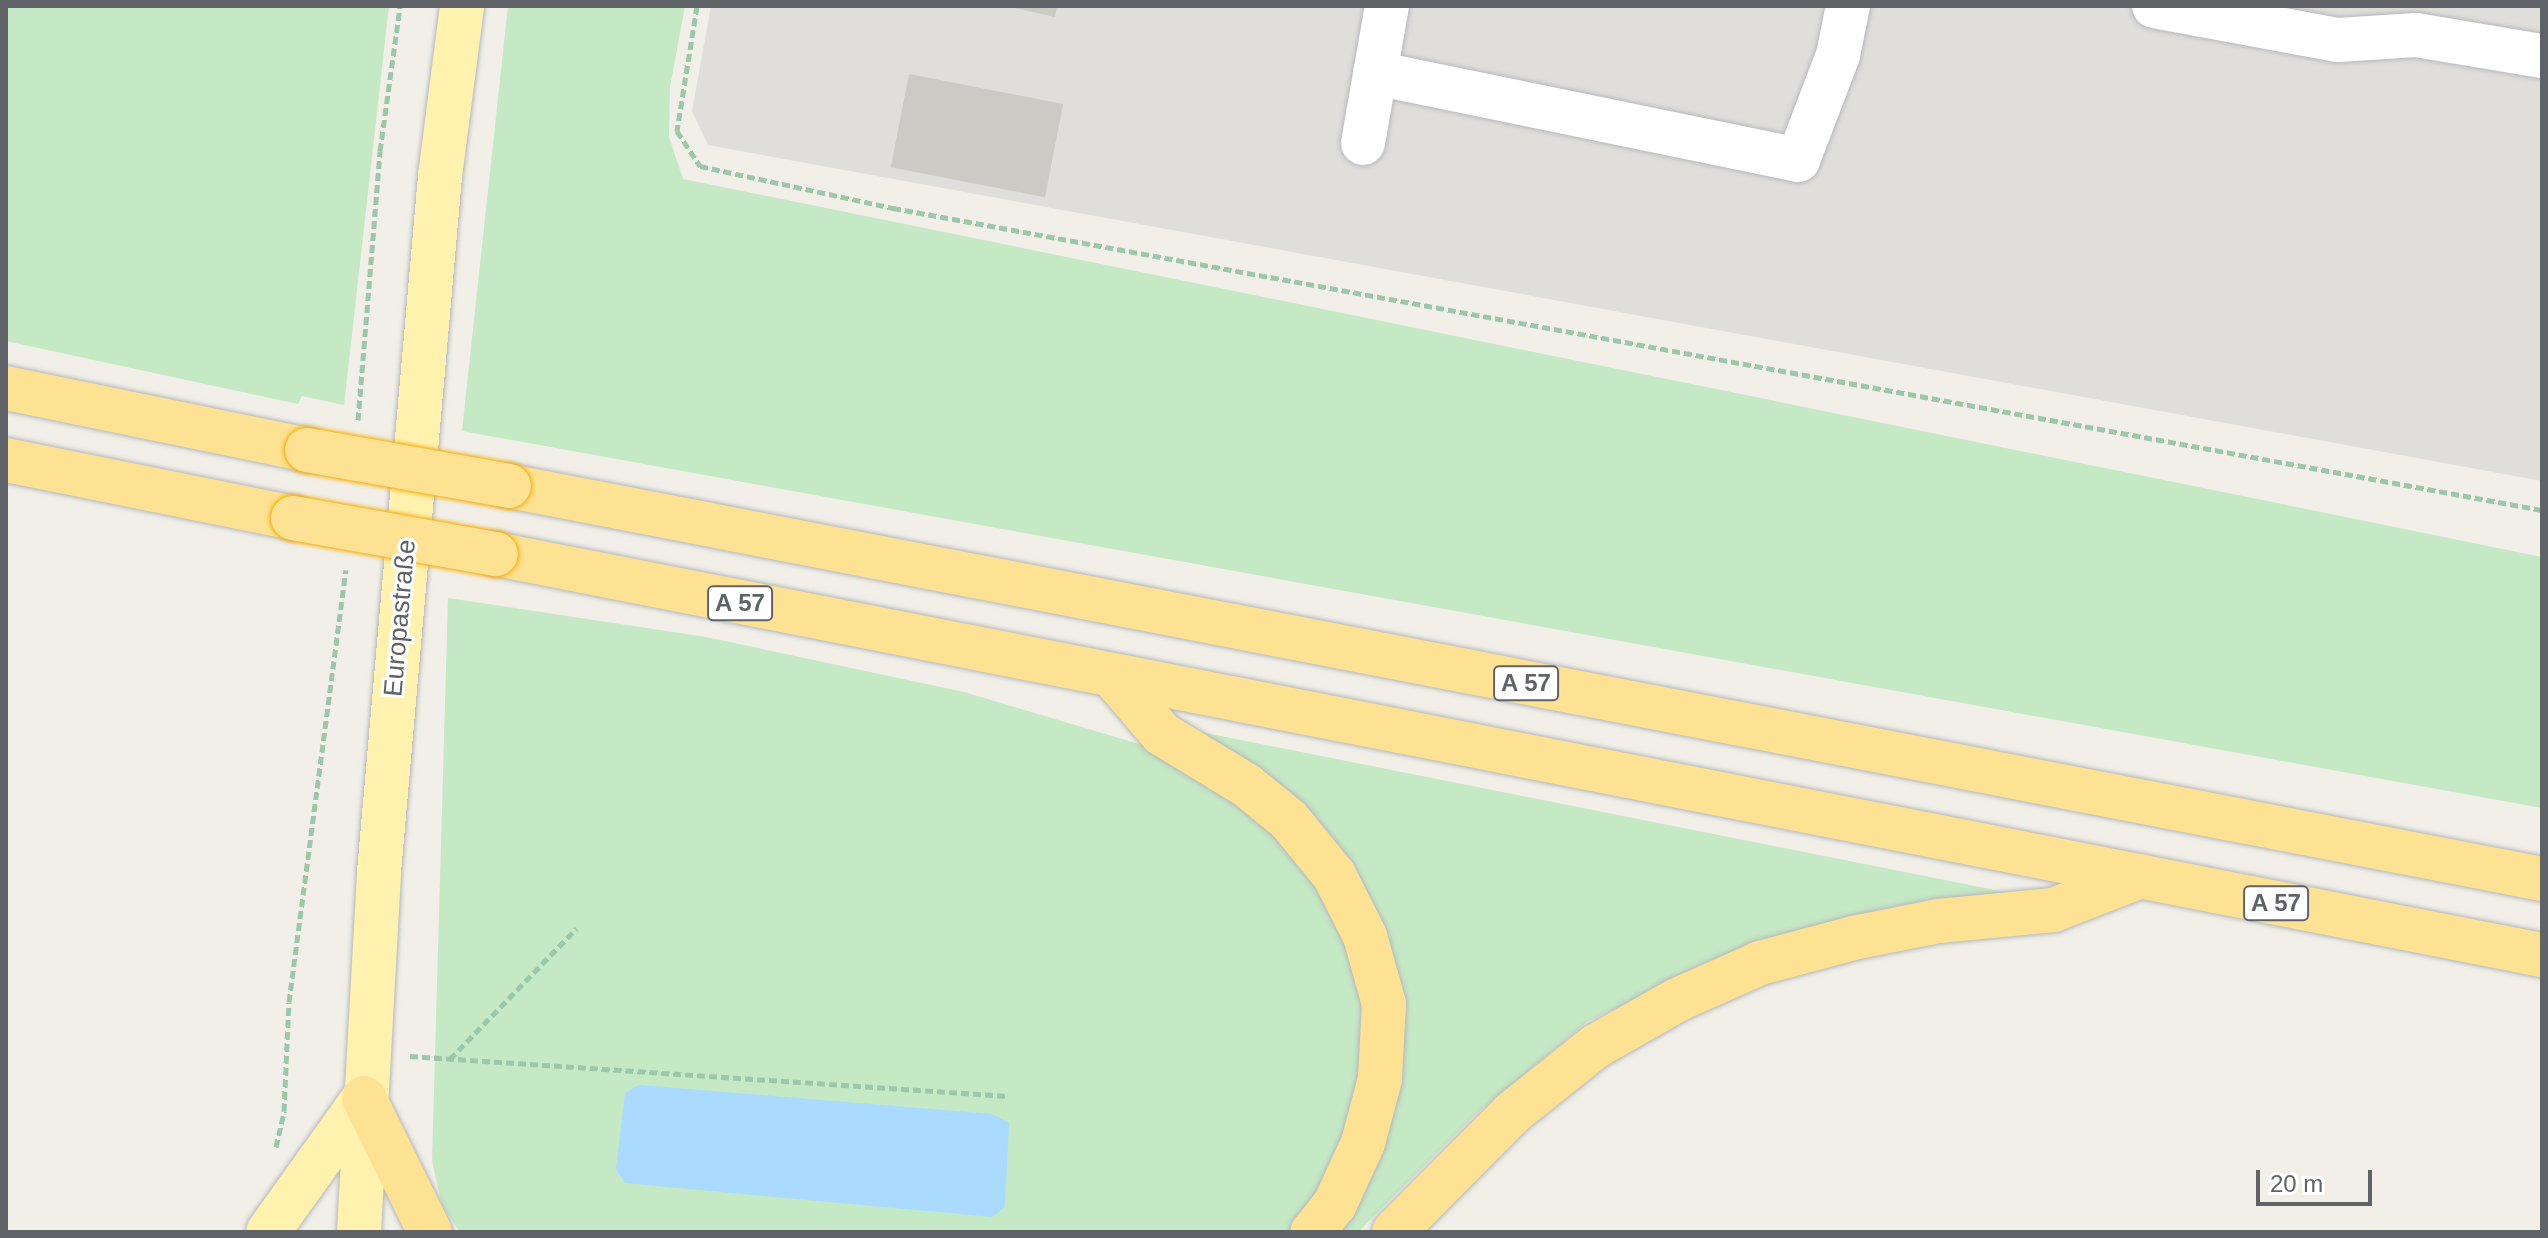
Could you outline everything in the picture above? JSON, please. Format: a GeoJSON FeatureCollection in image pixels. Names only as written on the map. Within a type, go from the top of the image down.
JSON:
{"type":"FeatureCollection","features":[{"type":"Feature","properties":{"kind":"highway","name":"A 57"},"geometry":{"type":"LineString","coordinates":[[6,388],[307,450],[509,486],[2542,879]]}},
{"type":"Feature","properties":{"kind":"highway","name":"A 57"},"geometry":{"type":"LineString","coordinates":[[6,460],[2542,955]]}},
{"type":"Feature","properties":{"kind":"highway"},"geometry":{"type":"LineString","coordinates":[[1114,678],[1162,734],[1246,785],[1289,820],[1334,875],[1365,936],[1384,1004],[1380,1079],[1363,1143],[1335,1204],[1312,1232]]}},
{"type":"Feature","properties":{"kind":"highway"},"geometry":{"type":"LineString","coordinates":[[1394,1232],[1512,1113],[1596,1046],[1677,1000],[1760,963],[1853,938],[1939,921],[2053,910],[2141,876]]}},
{"type":"Feature","properties":{"kind":"highway"},"geometry":{"type":"LineString","coordinates":[[364,1098],[430,1232]]}},
{"type":"Feature","properties":{"kind":"main road","name":"Europastraße"},"geometry":{"type":"LineString","coordinates":[[359,1232],[364,1098],[419,391],[462,6]]}},
{"type":"Feature","properties":{"kind":"main road"},"geometry":{"type":"LineString","coordinates":[[268,1232],[364,1098]]}},
{"type":"Feature","properties":{"kind":"lane"},"geometry":{"type":"LineString","coordinates":[[1363,143],[1387,6]]}},
{"type":"Feature","properties":{"kind":"lane"},"geometry":{"type":"LineString","coordinates":[[1375,73],[1798,160],[1817,119],[1848,6]]}},
{"type":"Feature","properties":{"kind":"lane"},"geometry":{"type":"LineString","coordinates":[[2154,6],[2338,40],[2416,35],[2542,56]]}},
{"type":"Feature","properties":{"kind":"path"},"geometry":{"type":"LineString","coordinates":[[357,432],[380,151],[400,6]]}},
{"type":"Feature","properties":{"kind":"path"},"geometry":{"type":"LineString","coordinates":[[697,6],[677,131],[700,166],[893,208],[2542,510]]}},
{"type":"Feature","properties":{"kind":"path"},"geometry":{"type":"LineString","coordinates":[[274,1156],[284,1111],[289,1002],[347,556]]}},
{"type":"Feature","properties":{"kind":"path"},"geometry":{"type":"LineString","coordinates":[[450,1059],[577,928]]}},
{"type":"Feature","properties":{"kind":"path"},"geometry":{"type":"LineString","coordinates":[[369,1052],[1008,1096]]}},
{"type":"Feature","properties":{"kind":"shaded area"},"geometry":{"type":"Polygon","coordinates":[[[711,6],[2542,6],[2542,481],[708,145],[692,111],[711,6]]]}},
{"type":"Feature","properties":{"kind":"green space"},"geometry":{"type":"Polygon","coordinates":[[[6,6],[389,6],[344,405],[302,396],[298,404],[6,341],[6,6]]]}},
{"type":"Feature","properties":{"kind":"green space"},"geometry":{"type":"Polygon","coordinates":[[[508,6],[685,6],[670,87],[669,137],[683,179],[2542,557],[2542,808],[462,431],[508,6]]]}},
{"type":"Feature","properties":{"kind":"green space"},"geometry":{"type":"Polygon","coordinates":[[[448,598],[706,637],[964,692],[1156,749],[1232,794],[1321,882],[1350,946],[1361,1003],[1364,1080],[1321,1194],[1289,1232],[460,1232],[442,1205],[432,1161],[448,598]]]}},
{"type":"Feature","properties":{"kind":"green space"},"geometry":{"type":"Polygon","coordinates":[[[1201,732],[2010,893],[1931,899],[1752,942],[1587,1022],[1475,1115],[1358,1232],[1336,1232],[1380,929],[1201,732]]]}},
{"type":"Feature","properties":{"kind":"water"},"geometry":{"type":"Polygon","coordinates":[[[639,1085],[992,1114],[1009,1123],[1005,1207],[992,1217],[625,1183],[616,1169],[625,1093],[639,1085]]]}},
{"type":"Feature","properties":{"kind":"building"},"geometry":{"type":"Polygon","coordinates":[[[1006,6],[1057,6],[1055,17],[1006,6]]]}},
{"type":"Feature","properties":{"kind":"building"},"geometry":{"type":"Polygon","coordinates":[[[909,74],[1063,104],[1045,197],[891,167],[909,74]]]}}]}
